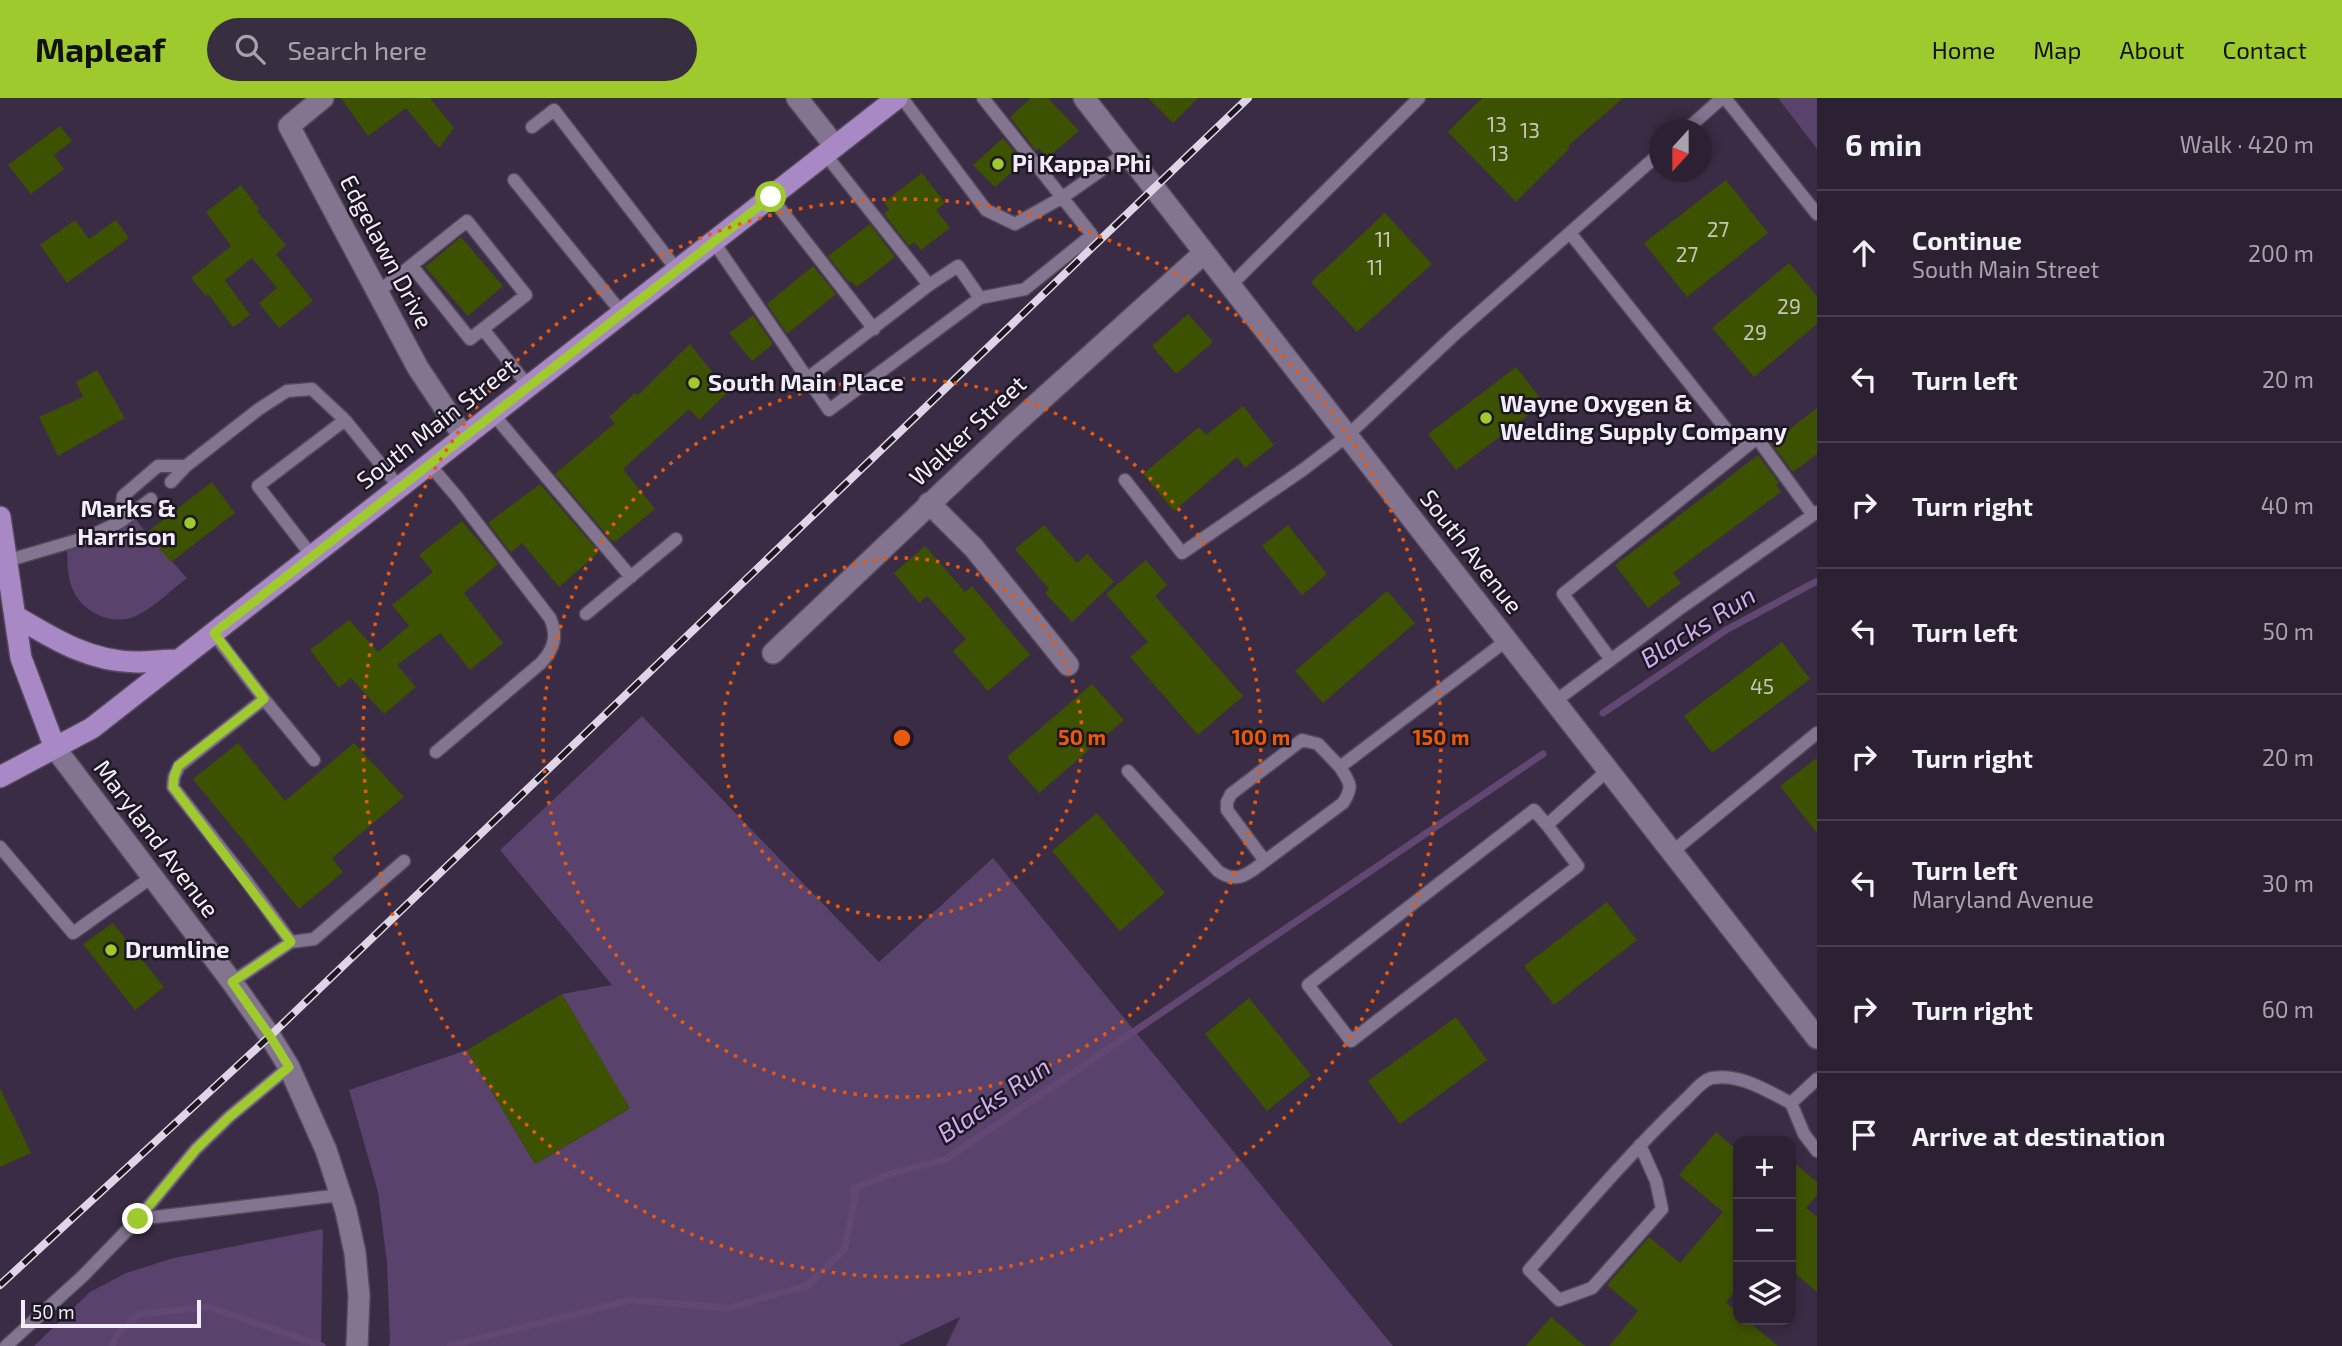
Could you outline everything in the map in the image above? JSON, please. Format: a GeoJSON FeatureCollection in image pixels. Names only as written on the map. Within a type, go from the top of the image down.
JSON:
{"type":"FeatureCollection","features":[{"type":"Feature","properties":{"kind":"main road","name":"South Main Street"},"geometry":{"type":"LineString","coordinates":[[0,778],[92,728],[899,98]]}},
{"type":"Feature","properties":{"kind":"main road"},"geometry":{"type":"LineString","coordinates":[[0,517],[21,658],[55,748]]}},
{"type":"Feature","properties":{"kind":"main road"},"geometry":{"type":"LineString","coordinates":[[15,616],[64,645],[90,654],[133,662],[179,660]]}},
{"type":"Feature","properties":{"kind":"street","name":"Edgelawn Drive"},"geometry":{"type":"LineString","coordinates":[[323,98],[289,126],[418,368],[464,437]]}},
{"type":"Feature","properties":{"kind":"street"},"geometry":{"type":"LineString","coordinates":[[797,98],[830,150]]}},
{"type":"Feature","properties":{"kind":"street","name":"South Avenue"},"geometry":{"type":"LineString","coordinates":[[1084,98],[1817,1038]]}},
{"type":"Feature","properties":{"kind":"street","name":"Walker Street"},"geometry":{"type":"LineString","coordinates":[[773,653],[929,503],[1118,328],[1204,253]]}},
{"type":"Feature","properties":{"kind":"street"},"geometry":{"type":"LineString","coordinates":[[929,503],[983,559],[1068,665]]}},
{"type":"Feature","properties":{"kind":"street","name":"Maryland Avenue"},"geometry":{"type":"LineString","coordinates":[[55,748],[232,982],[289,1067],[326,1150],[341,1195],[355,1253],[359,1296],[357,1336]]}},
{"type":"Feature","properties":{"kind":"lane"},"geometry":{"type":"LineString","coordinates":[[899,98],[986,210],[1015,224],[1063,197],[1127,152]]}},
{"type":"Feature","properties":{"kind":"lane"},"geometry":{"type":"LineString","coordinates":[[713,242],[829,410],[980,298],[1025,289],[1092,235],[983,98]]}},
{"type":"Feature","properties":{"kind":"lane"},"geometry":{"type":"LineString","coordinates":[[1230,286],[1419,98]]}},
{"type":"Feature","properties":{"kind":"lane"},"geometry":{"type":"LineString","coordinates":[[1699,119],[1723,98],[1817,214]]}},
{"type":"Feature","properties":{"kind":"lane"},"geometry":{"type":"LineString","coordinates":[[532,127],[554,110],[677,270]]}},
{"type":"Feature","properties":{"kind":"lane"},"geometry":{"type":"LineString","coordinates":[[830,150],[929,285]]}},
{"type":"Feature","properties":{"kind":"lane"},"geometry":{"type":"LineString","coordinates":[[1125,480],[1182,553],[1347,436],[1453,336],[1649,163]]}},
{"type":"Feature","properties":{"kind":"lane"},"geometry":{"type":"LineString","coordinates":[[514,180],[622,313]]}},
{"type":"Feature","properties":{"kind":"lane"},"geometry":{"type":"LineString","coordinates":[[771,197],[874,329]]}},
{"type":"Feature","properties":{"kind":"lane"},"geometry":{"type":"LineString","coordinates":[[378,292],[467,221],[526,295],[470,339],[412,265]]}},
{"type":"Feature","properties":{"kind":"lane"},"geometry":{"type":"LineString","coordinates":[[1570,233],[1726,429]]}},
{"type":"Feature","properties":{"kind":"lane"},"geometry":{"type":"LineString","coordinates":[[808,378],[929,285],[958,266],[980,298]]}},
{"type":"Feature","properties":{"kind":"lane"},"geometry":{"type":"LineString","coordinates":[[483,329],[528,386]]}},
{"type":"Feature","properties":{"kind":"lane"},"geometry":{"type":"LineString","coordinates":[[170,482],[186,466],[259,409],[287,391],[312,389],[345,420],[399,487]]}},
{"type":"Feature","properties":{"kind":"lane"},"geometry":{"type":"LineString","coordinates":[[493,414],[631,577]]}},
{"type":"Feature","properties":{"kind":"lane"},"geometry":{"type":"LineString","coordinates":[[312,556],[258,486],[345,420]]}},
{"type":"Feature","properties":{"kind":"lane"},"geometry":{"type":"LineString","coordinates":[[1554,702],[1815,513],[1757,438],[1563,594],[1611,660]]}},
{"type":"Feature","properties":{"kind":"lane"},"geometry":{"type":"LineString","coordinates":[[429,464],[550,618],[555,638],[550,654],[541,663],[436,752]]}},
{"type":"Feature","properties":{"kind":"lane"},"geometry":{"type":"LineString","coordinates":[[120,522],[123,496],[158,466],[186,466]]}},
{"type":"Feature","properties":{"kind":"lane"},"geometry":{"type":"LineString","coordinates":[[6,561],[88,537],[120,522],[151,499]]}},
{"type":"Feature","properties":{"kind":"lane"},"geometry":{"type":"LineString","coordinates":[[586,614],[676,539]]}},
{"type":"Feature","properties":{"kind":"lane"},"geometry":{"type":"LineString","coordinates":[[214,633],[314,761]]}},
{"type":"Feature","properties":{"kind":"lane"},"geometry":{"type":"LineString","coordinates":[[1340,767],[1507,640]]}},
{"type":"Feature","properties":{"kind":"lane"},"geometry":{"type":"LineString","coordinates":[[264,699],[178,766],[173,787],[291,942]]}},
{"type":"Feature","properties":{"kind":"lane"},"geometry":{"type":"LineString","coordinates":[[1672,852],[1817,733]]}},
{"type":"Feature","properties":{"kind":"lane"},"geometry":{"type":"LineString","coordinates":[[1128,771],[1222,874],[1241,877],[1265,861],[1343,803],[1350,793],[1350,783],[1340,767],[1318,744],[1302,740],[1294,744],[1228,799],[1227,810],[1265,861]]}},
{"type":"Feature","properties":{"kind":"lane"},"geometry":{"type":"LineString","coordinates":[[1547,825],[1608,770]]}},
{"type":"Feature","properties":{"kind":"lane"},"geometry":{"type":"LineString","coordinates":[[1534,810],[1547,825],[1578,866],[1351,1041],[1308,985],[1534,810]]}},
{"type":"Feature","properties":{"kind":"lane"},"geometry":{"type":"LineString","coordinates":[[0,847],[73,933],[152,877]]}},
{"type":"Feature","properties":{"kind":"lane"},"geometry":{"type":"LineString","coordinates":[[232,982],[291,942],[314,939],[404,861]]}},
{"type":"Feature","properties":{"kind":"lane"},"geometry":{"type":"LineString","coordinates":[[6,1346],[84,1275],[138,1219],[196,1149],[229,1117],[289,1067]]}},
{"type":"Feature","properties":{"kind":"lane"},"geometry":{"type":"LineString","coordinates":[[1640,1145],[1656,1181],[1662,1209],[1592,1288],[1559,1300],[1529,1270],[1640,1145],[1708,1078],[1732,1076],[1791,1103],[1804,1134],[1817,1152]]}},
{"type":"Feature","properties":{"kind":"lane"},"geometry":{"type":"LineString","coordinates":[[1791,1103],[1817,1079]]}},
{"type":"Feature","properties":{"kind":"lane"},"geometry":{"type":"LineString","coordinates":[[138,1219],[341,1195]]}},
{"type":"Feature","properties":{"kind":"shaded area"},"geometry":{"type":"Polygon","coordinates":[[[1778,98],[1817,98],[1817,149],[1778,98]]]}},
{"type":"Feature","properties":{"kind":"shaded area"},"geometry":{"type":"Polygon","coordinates":[[[133,515],[187,578],[138,615],[119,620],[108,618],[89,610],[75,595],[68,573],[66,535],[98,536],[133,515]]]}},
{"type":"Feature","properties":{"kind":"shaded area"},"geometry":{"type":"Polygon","coordinates":[[[642,716],[879,962],[993,858],[1393,1346],[946,1346],[960,1317],[898,1346],[389,1346],[387,1263],[378,1192],[349,1090],[467,1050],[535,1164],[629,1109],[562,994],[612,985],[500,850],[642,716]]]}},
{"type":"Feature","properties":{"kind":"shaded area"},"geometry":{"type":"Polygon","coordinates":[[[323,1229],[321,1346],[34,1346],[90,1292],[126,1273],[174,1258],[323,1229]]]}},
{"type":"Feature","properties":{"kind":"building"},"geometry":{"type":"Polygon","coordinates":[[[341,98],[430,98],[454,128],[439,148],[406,108],[368,136],[341,98]]]}},
{"type":"Feature","properties":{"kind":"building"},"geometry":{"type":"Polygon","coordinates":[[[1031,98],[1048,98],[1079,131],[1047,158],[1039,148],[1036,151],[1010,117],[1031,98]]]}},
{"type":"Feature","properties":{"kind":"building"},"geometry":{"type":"Polygon","coordinates":[[[1148,98],[1198,98],[1173,123],[1148,98]]]}},
{"type":"Feature","properties":{"kind":"building"},"geometry":{"type":"Polygon","coordinates":[[[1482,98],[1623,98],[1568,146],[1570,148],[1516,202],[1448,132],[1482,98]]]}},
{"type":"Feature","properties":{"kind":"building"},"geometry":{"type":"Polygon","coordinates":[[[60,126],[72,141],[54,155],[64,169],[31,194],[8,165],[60,126]]]}},
{"type":"Feature","properties":{"kind":"building","name":"Pi Kappa Phi"},"geometry":{"type":"Polygon","coordinates":[[[1003,138],[1023,162],[995,187],[973,165],[1003,138]]]}},
{"type":"Feature","properties":{"kind":"building"},"geometry":{"type":"Polygon","coordinates":[[[922,173],[945,203],[936,210],[950,228],[921,250],[914,242],[909,246],[884,214],[889,209],[884,202],[922,173]]]}},
{"type":"Feature","properties":{"kind":"building"},"geometry":{"type":"Polygon","coordinates":[[[1726,180],[1768,233],[1687,297],[1644,243],[1726,180]]]}},
{"type":"Feature","properties":{"kind":"building"},"geometry":{"type":"Polygon","coordinates":[[[241,185],[259,209],[257,211],[286,245],[276,254],[313,301],[279,328],[259,303],[277,288],[252,258],[225,280],[250,315],[233,327],[208,294],[206,296],[191,278],[231,246],[206,212],[241,185]]]}},
{"type":"Feature","properties":{"kind":"building"},"geometry":{"type":"Polygon","coordinates":[[[1385,213],[1432,264],[1357,332],[1311,282],[1385,213]]]}},
{"type":"Feature","properties":{"kind":"building"},"geometry":{"type":"Polygon","coordinates":[[[75,220],[89,239],[116,220],[129,238],[67,283],[40,245],[75,220]]]}},
{"type":"Feature","properties":{"kind":"building"},"geometry":{"type":"Polygon","coordinates":[[[870,224],[895,257],[857,287],[851,281],[849,283],[828,256],[870,224]]]}},
{"type":"Feature","properties":{"kind":"building"},"geometry":{"type":"Polygon","coordinates":[[[461,237],[503,286],[468,316],[425,267],[461,237]]]}},
{"type":"Feature","properties":{"kind":"building"},"geometry":{"type":"Polygon","coordinates":[[[1789,263],[1817,296],[1817,324],[1754,377],[1712,328],[1789,263]]]}},
{"type":"Feature","properties":{"kind":"building"},"geometry":{"type":"Polygon","coordinates":[[[813,266],[836,294],[787,334],[767,304],[813,266]]]}},
{"type":"Feature","properties":{"kind":"building"},"geometry":{"type":"Polygon","coordinates":[[[1188,314],[1213,342],[1176,374],[1152,346],[1188,314]]]}},
{"type":"Feature","properties":{"kind":"building"},"geometry":{"type":"Polygon","coordinates":[[[753,315],[773,344],[752,361],[729,333],[753,315]]]}},
{"type":"Feature","properties":{"kind":"building"},"geometry":{"type":"Polygon","coordinates":[[[690,344],[728,392],[699,420],[689,409],[623,469],[655,509],[615,542],[612,541],[555,474],[615,423],[609,417],[635,393],[638,395],[690,344]]]}},
{"type":"Feature","properties":{"kind":"building","name":"Wayne Oxygen & Welding Supply Company"},"geometry":{"type":"Polygon","coordinates":[[[1516,367],[1544,403],[1456,470],[1428,434],[1516,367]]]}},
{"type":"Feature","properties":{"kind":"building"},"geometry":{"type":"Polygon","coordinates":[[[97,370],[125,418],[58,456],[39,417],[83,397],[76,382],[97,370]]]}},
{"type":"Feature","properties":{"kind":"building"},"geometry":{"type":"Polygon","coordinates":[[[1243,406],[1274,445],[1245,468],[1237,457],[1174,511],[1143,474],[1199,427],[1206,435],[1243,406]]]}},
{"type":"Feature","properties":{"kind":"building"},"geometry":{"type":"Polygon","coordinates":[[[1817,408],[1817,454],[1793,472],[1772,444],[1817,408]]]}},
{"type":"Feature","properties":{"kind":"building"},"geometry":{"type":"Polygon","coordinates":[[[1758,455],[1779,483],[1776,485],[1781,492],[1673,573],[1681,583],[1648,608],[1615,565],[1758,455]]]}},
{"type":"Feature","properties":{"kind":"building","name":"Marks & Harrison"},"geometry":{"type":"Polygon","coordinates":[[[212,482],[235,513],[171,562],[146,533],[212,482]]]}},
{"type":"Feature","properties":{"kind":"building"},"geometry":{"type":"Polygon","coordinates":[[[540,484],[599,552],[559,587],[522,543],[511,553],[488,523],[540,484]]]}},
{"type":"Feature","properties":{"kind":"building"},"geometry":{"type":"Polygon","coordinates":[[[462,521],[498,564],[464,593],[503,643],[470,670],[440,633],[397,665],[416,687],[384,714],[351,678],[339,688],[310,650],[349,620],[378,652],[409,626],[392,605],[433,572],[419,555],[462,521]]]}},
{"type":"Feature","properties":{"kind":"building"},"geometry":{"type":"Polygon","coordinates":[[[1044,525],[1077,563],[1087,554],[1114,582],[1072,622],[1045,593],[1049,589],[1015,549],[1044,525]]]}},
{"type":"Feature","properties":{"kind":"building"},"geometry":{"type":"Polygon","coordinates":[[[1288,525],[1327,574],[1302,595],[1262,546],[1288,525]]]}},
{"type":"Feature","properties":{"kind":"building"},"geometry":{"type":"Polygon","coordinates":[[[925,546],[965,592],[972,586],[1030,655],[988,691],[953,651],[966,639],[927,596],[919,603],[894,573],[925,546]]]}},
{"type":"Feature","properties":{"kind":"building"},"geometry":{"type":"Polygon","coordinates":[[[1146,560],[1167,585],[1155,596],[1243,696],[1198,735],[1130,657],[1148,642],[1106,594],[1146,560]]]}},
{"type":"Feature","properties":{"kind":"building"},"geometry":{"type":"Polygon","coordinates":[[[1387,591],[1415,623],[1323,703],[1295,671],[1387,591]]]}},
{"type":"Feature","properties":{"kind":"building"},"geometry":{"type":"Polygon","coordinates":[[[1782,642],[1810,679],[1712,753],[1684,716],[1782,642]]]}},
{"type":"Feature","properties":{"kind":"building"},"geometry":{"type":"Polygon","coordinates":[[[1092,684],[1124,720],[1039,793],[1007,757],[1092,684]]]}},
{"type":"Feature","properties":{"kind":"building"},"geometry":{"type":"Polygon","coordinates":[[[238,743],[285,801],[354,743],[404,797],[332,858],[343,872],[299,909],[193,779],[238,743]]]}},
{"type":"Feature","properties":{"kind":"building"},"geometry":{"type":"Polygon","coordinates":[[[1817,758],[1817,833],[1780,786],[1817,758]]]}},
{"type":"Feature","properties":{"kind":"building"},"geometry":{"type":"Polygon","coordinates":[[[1097,813],[1165,893],[1120,931],[1052,851],[1097,813]]]}},
{"type":"Feature","properties":{"kind":"building"},"geometry":{"type":"Polygon","coordinates":[[[1607,902],[1637,940],[1554,1005],[1524,966],[1607,902]]]}},
{"type":"Feature","properties":{"kind":"building"},"geometry":{"type":"Polygon","coordinates":[[[113,923],[164,987],[135,1010],[83,944],[113,923]]]}},
{"type":"Feature","properties":{"kind":"building"},"geometry":{"type":"Polygon","coordinates":[[[562,994],[630,1108],[535,1164],[467,1050],[562,994]]]}},
{"type":"Feature","properties":{"kind":"building"},"geometry":{"type":"Polygon","coordinates":[[[1249,998],[1311,1075],[1267,1111],[1205,1034],[1249,998]]]}},
{"type":"Feature","properties":{"kind":"building"},"geometry":{"type":"Polygon","coordinates":[[[1456,1017],[1487,1060],[1400,1124],[1368,1081],[1456,1017]]]}},
{"type":"Feature","properties":{"kind":"building"},"geometry":{"type":"Polygon","coordinates":[[[0,1088],[31,1153],[0,1167],[0,1088]]]}},
{"type":"Feature","properties":{"kind":"building"},"geometry":{"type":"Polygon","coordinates":[[[1716,1132],[1733,1147],[1733,1294],[1726,1302],[1733,1308],[1733,1325],[1753,1325],[1778,1346],[1609,1346],[1638,1311],[1607,1285],[1649,1237],[1680,1263],[1723,1212],[1679,1175],[1716,1132]]]}},
{"type":"Feature","properties":{"kind":"building"},"geometry":{"type":"Polygon","coordinates":[[[1796,1164],[1817,1182],[1817,1195],[1806,1208],[1817,1217],[1817,1292],[1796,1274],[1796,1164]]]}},
{"type":"Feature","properties":{"kind":"building"},"geometry":{"type":"Polygon","coordinates":[[[1551,1317],[1585,1346],[1526,1346],[1551,1317]]]}},
{"type":"Feature","properties":{"kind":"waterway","name":"Blacks Run"},"geometry":{"type":"LineString","coordinates":[[1603,713],[1726,630],[1817,581]]}},
{"type":"Feature","properties":{"kind":"waterway","name":"Blacks Run"},"geometry":{"type":"LineString","coordinates":[[450,1346],[630,1300],[728,1308],[808,1285],[844,1250],[854,1202],[854,1188],[893,1173],[946,1159],[1543,754]]}},
{"type":"Feature","properties":{"kind":"waterway","name":"Blacks Run"},"geometry":{"type":"LineString","coordinates":[[112,1346],[117,1335],[140,1314],[209,1307],[322,1346]]}},
{"type":"Feature","properties":{"kind":"railway"},"geometry":{"type":"LineString","coordinates":[[0,1285],[270,1036],[1248,98]]}},
{"type":"Feature","properties":{"kind":"place","name":"Pi Kappa Phi"},"geometry":{"type":"Point","coordinates":[998,164]}},
{"type":"Feature","properties":{"kind":"place","name":"South Main Place"},"geometry":{"type":"Point","coordinates":[694,383]}},
{"type":"Feature","properties":{"kind":"place","name":"Wayne Oxygen & Welding Supply Company"},"geometry":{"type":"Point","coordinates":[1486,418]}},
{"type":"Feature","properties":{"kind":"place","name":"Marks & Harrison"},"geometry":{"type":"Point","coordinates":[190,523]}},
{"type":"Feature","properties":{"kind":"place","name":"Drumline"},"geometry":{"type":"Point","coordinates":[111,950]}},
{"type":"Feature","properties":{"kind":"route"},"geometry":{"type":"LineString","coordinates":[[138,1219],[196,1149],[229,1117],[289,1067],[232,982],[291,942],[173,787],[178,766],[264,699],[214,633],[771,197]]}}]}
